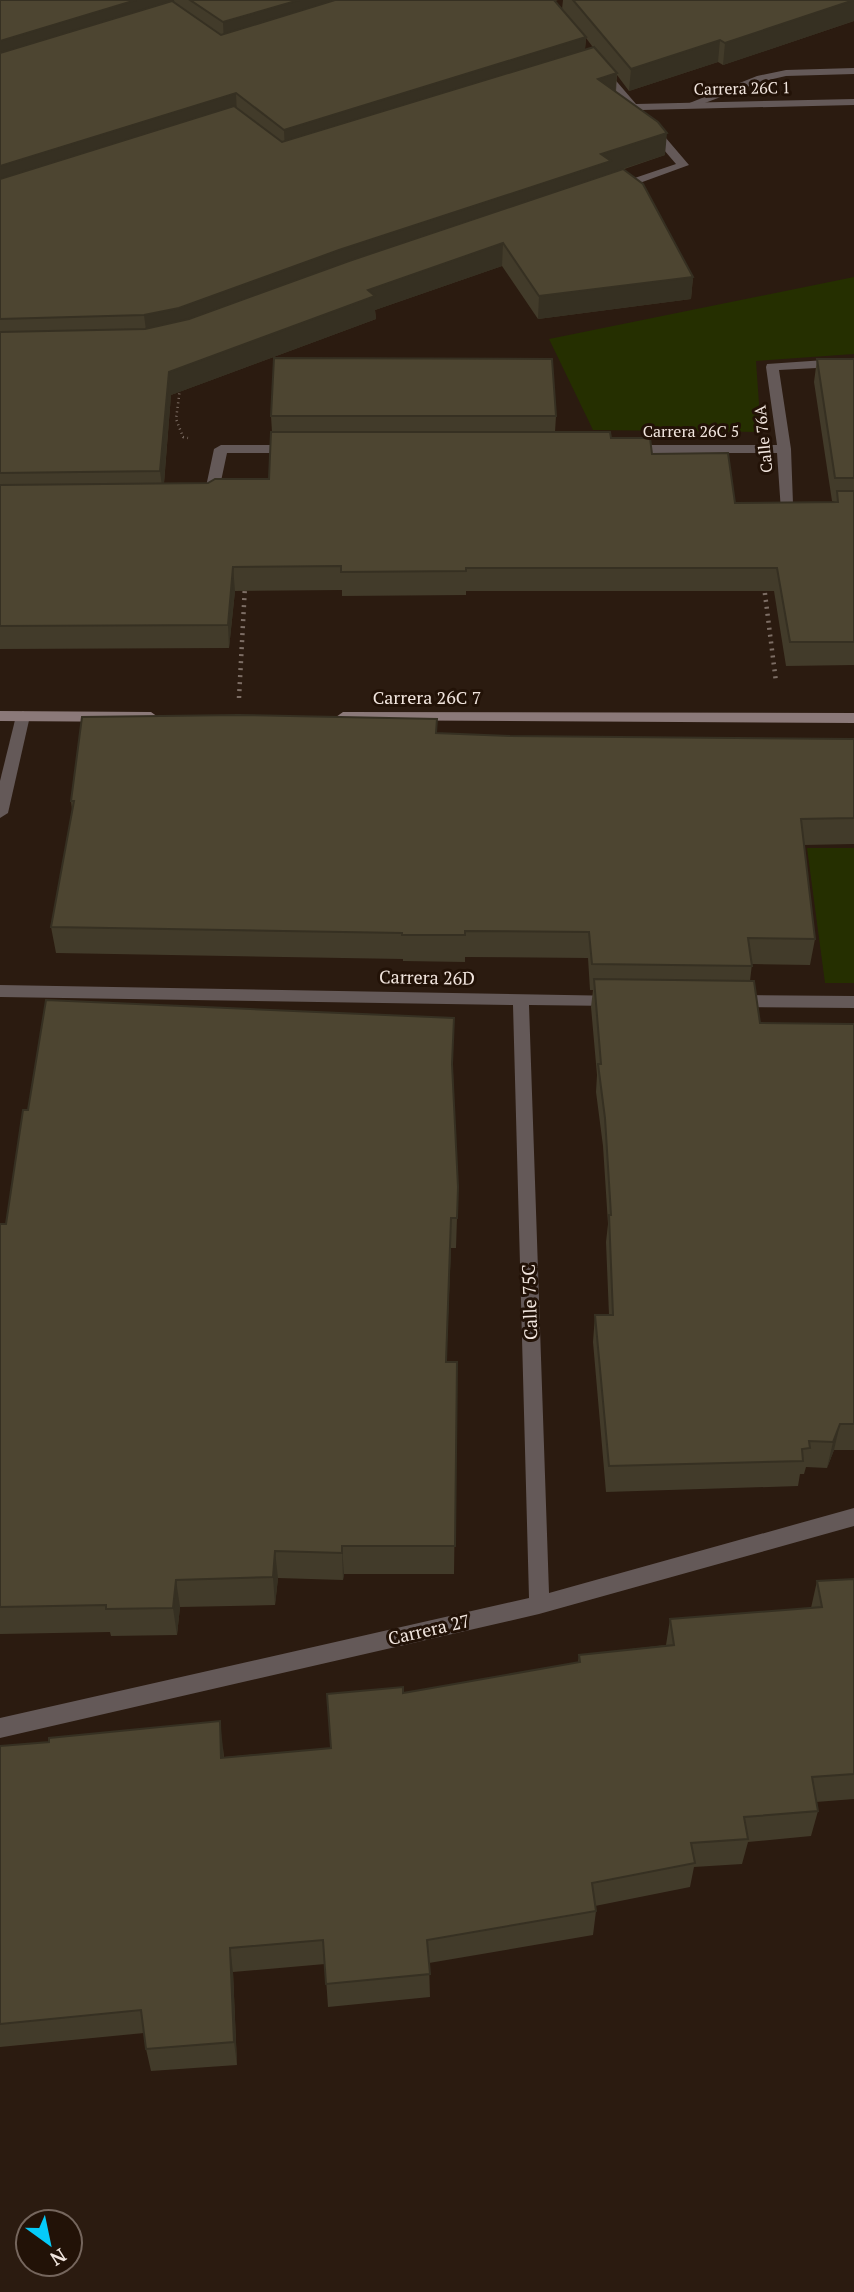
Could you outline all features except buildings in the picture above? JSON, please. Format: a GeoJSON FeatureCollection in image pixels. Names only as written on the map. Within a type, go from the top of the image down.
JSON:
{"type":"FeatureCollection","features":[{"type":"Feature","properties":{"kind":"street"},"geometry":{"type":"LineString","coordinates":[[594,62],[683,165],[605,191]]}},
{"type":"Feature","properties":{"kind":"street"},"geometry":{"type":"LineString","coordinates":[[694,104],[757,79],[777,75],[854,71]]}},
{"type":"Feature","properties":{"kind":"street","name":"Carrera 26C 1"},"geometry":{"type":"LineString","coordinates":[[631,107],[854,102]]}},
{"type":"Feature","properties":{"kind":"street","name":"Calle 76A"},"geometry":{"type":"LineString","coordinates":[[854,362],[772,368],[784,449],[786,508],[854,508]]}},
{"type":"Feature","properties":{"kind":"street"},"geometry":{"type":"LineString","coordinates":[[203,500],[221,449],[303,449]]}},
{"type":"Feature","properties":{"kind":"street","name":"Carrera 26C 5"},"geometry":{"type":"LineString","coordinates":[[619,449],[784,449]]}},
{"type":"Feature","properties":{"kind":"street"},"geometry":{"type":"LineString","coordinates":[[0,716],[161,717]]}},
{"type":"Feature","properties":{"kind":"street"},"geometry":{"type":"LineString","coordinates":[[0,813],[23,716]]}},
{"type":"Feature","properties":{"kind":"street","name":"Carrera 26C 7"},"geometry":{"type":"LineString","coordinates":[[327,717],[854,718]]}},
{"type":"Feature","properties":{"kind":"street","name":"Carrera 26D"},"geometry":{"type":"LineString","coordinates":[[0,991],[632,1000]]}},
{"type":"Feature","properties":{"kind":"street","name":"Calle 75C"},"geometry":{"type":"LineString","coordinates":[[520,999],[539,1605]]}},
{"type":"Feature","properties":{"kind":"street"},"geometry":{"type":"LineString","coordinates":[[715,1000],[854,1002]]}},
{"type":"Feature","properties":{"kind":"street","name":"Carrera 27"},"geometry":{"type":"LineString","coordinates":[[0,1728],[539,1605],[854,1517]]}},
{"type":"Feature","properties":{"kind":"path"},"geometry":{"type":"LineString","coordinates":[[181,377],[176,419],[183,437],[221,449]]}},
{"type":"Feature","properties":{"kind":"path"},"geometry":{"type":"LineString","coordinates":[[763,573],[776,683]]}},
{"type":"Feature","properties":{"kind":"path"},"geometry":{"type":"LineString","coordinates":[[239,698],[245,579]]}},
{"type":"Feature","properties":{"kind":"green space"},"geometry":{"type":"Polygon","coordinates":[[[854,277],[854,354],[756,361],[761,432],[593,430],[549,339],[854,277]]]}},
{"type":"Feature","properties":{"kind":"green space"},"geometry":{"type":"Polygon","coordinates":[[[807,848],[854,848],[854,983],[825,983],[807,848]]]}}]}
